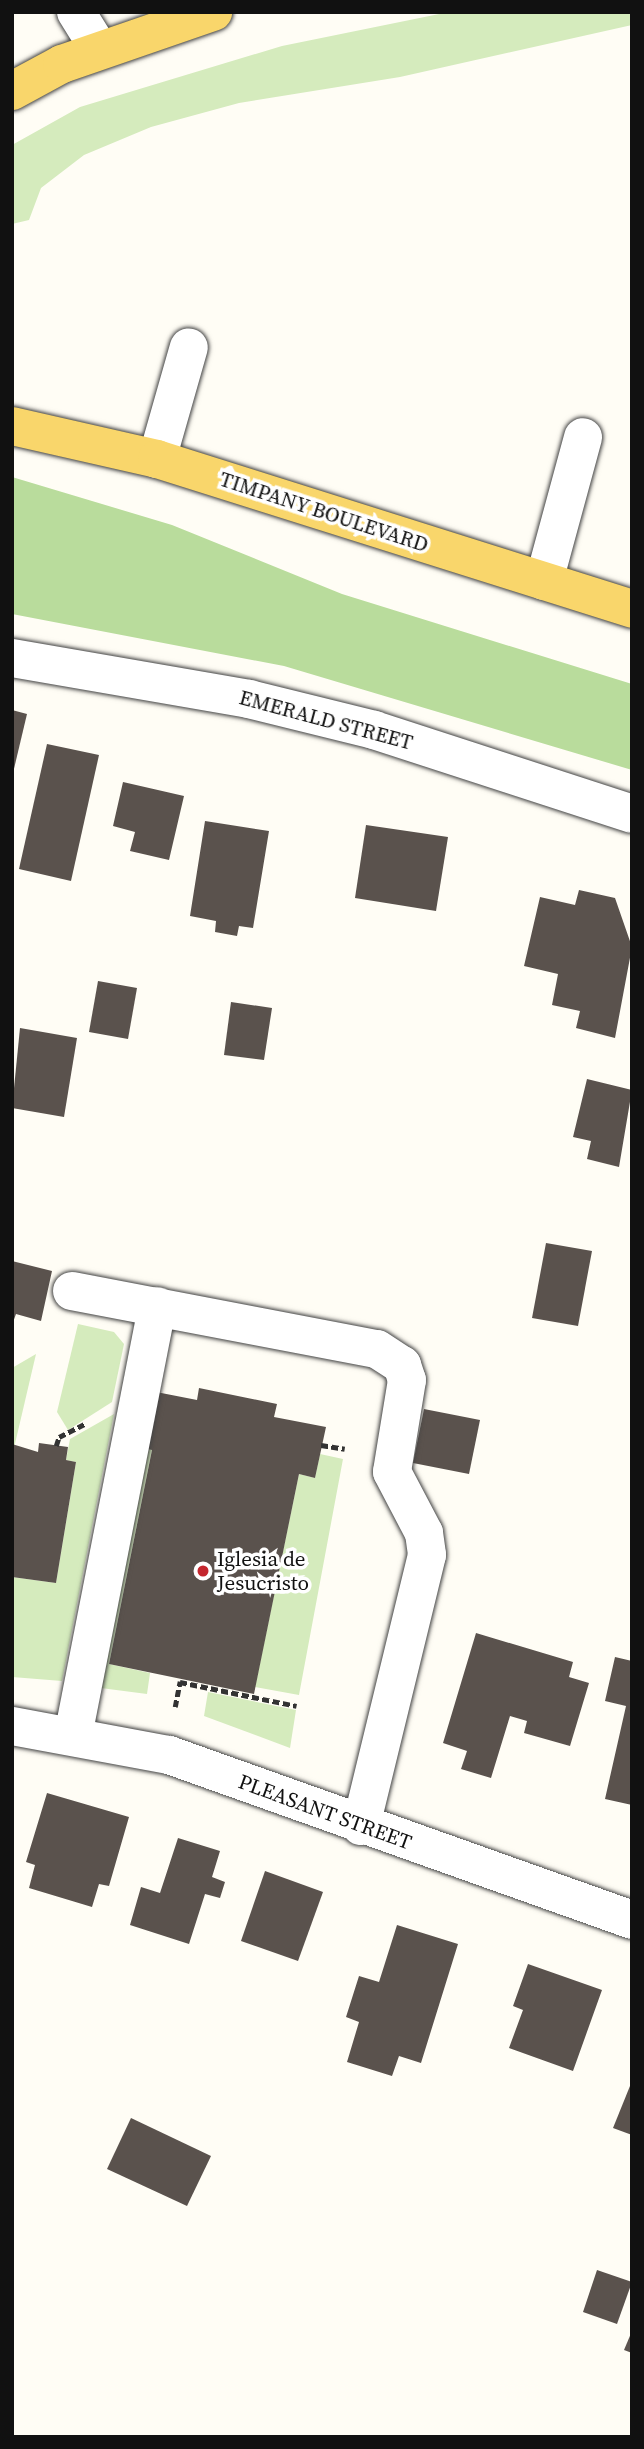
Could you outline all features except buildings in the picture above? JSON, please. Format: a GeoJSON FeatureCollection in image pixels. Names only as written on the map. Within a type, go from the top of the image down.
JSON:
{"type":"FeatureCollection","features":[{"type":"Feature","properties":{"kind":"main road"},"geometry":{"type":"LineString","coordinates":[[12,91],[62,64],[99,49],[213,12]]}},
{"type":"Feature","properties":{"kind":"main road"},"geometry":{"type":"LineString","coordinates":[[12,110],[62,64]]}},
{"type":"Feature","properties":{"kind":"main road"},"geometry":{"type":"LineString","coordinates":[[12,399],[158,459]]}},
{"type":"Feature","properties":{"kind":"main road","name":"TIMPANY BOULEVARD"},"geometry":{"type":"LineString","coordinates":[[12,426],[158,459],[632,609]]}},
{"type":"Feature","properties":{"kind":"street"},"geometry":{"type":"LineString","coordinates":[[76,12],[99,49]]}},
{"type":"Feature","properties":{"kind":"street"},"geometry":{"type":"LineString","coordinates":[[158,459],[189,347]]}},
{"type":"Feature","properties":{"kind":"street"},"geometry":{"type":"LineString","coordinates":[[544,581],[583,437]]}},
{"type":"Feature","properties":{"kind":"street","name":"EMERALD STREET"},"geometry":{"type":"LineString","coordinates":[[12,658],[299,711],[632,814]]}},
{"type":"Feature","properties":{"kind":"street"},"geometry":{"type":"LineString","coordinates":[[72,1291],[377,1349],[402,1365],[407,1380],[392,1472],[424,1533],[427,1555],[361,1826]]}},
{"type":"Feature","properties":{"kind":"street"},"geometry":{"type":"LineString","coordinates":[[73,1736],[157,1306]]}},
{"type":"Feature","properties":{"kind":"street","name":"PLEASANT STREET"},"geometry":{"type":"LineString","coordinates":[[12,1726],[169,1755],[361,1826],[632,1920]]}},
{"type":"Feature","properties":{"kind":"path"},"geometry":{"type":"LineString","coordinates":[[321,1445],[345,1449]]}},
{"type":"Feature","properties":{"kind":"path"},"geometry":{"type":"LineString","coordinates":[[174,1711],[180,1681],[297,1706]]}},
{"type":"Feature","properties":{"kind":"green space"},"geometry":{"type":"Polygon","coordinates":[[[449,12],[632,12],[632,25],[400,77],[239,103],[151,127],[84,155],[41,188],[29,220],[12,224],[12,145],[80,107],[282,46],[449,12]]]}},
{"type":"Feature","properties":{"kind":"green space"},"geometry":{"type":"Polygon","coordinates":[[[12,477],[172,525],[342,594],[632,684],[632,770],[284,666],[12,614],[12,477]]]}},
{"type":"Feature","properties":{"kind":"green space"},"geometry":{"type":"Polygon","coordinates":[[[78,1324],[114,1332],[124,1344],[112,1402],[68,1430],[57,1412],[78,1324]]]}},
{"type":"Feature","properties":{"kind":"green space"},"geometry":{"type":"Polygon","coordinates":[[[36,1354],[14,1448],[12,1368],[36,1354]]]}},
{"type":"Feature","properties":{"kind":"green space"},"geometry":{"type":"Polygon","coordinates":[[[114,1414],[62,1681],[12,1677],[12,1577],[56,1583],[76,1462],[66,1460],[70,1439],[114,1414]]]}},
{"type":"Feature","properties":{"kind":"green space"},"geometry":{"type":"Polygon","coordinates":[[[145,1448],[152,1450],[109,1664],[150,1673],[147,1694],[93,1687],[145,1448]]]}},
{"type":"Feature","properties":{"kind":"green space"},"geometry":{"type":"Polygon","coordinates":[[[320,1454],[343,1459],[299,1695],[255,1687],[299,1474],[315,1478],[320,1454]]]}},
{"type":"Feature","properties":{"kind":"green space"},"geometry":{"type":"Polygon","coordinates":[[[208,1692],[296,1710],[290,1748],[204,1716],[208,1692]]]}},
{"type":"Feature","properties":{"kind":"place","name":"Iglesia de Jesucristo"},"geometry":{"type":"Point","coordinates":[203,1571]}}]}
